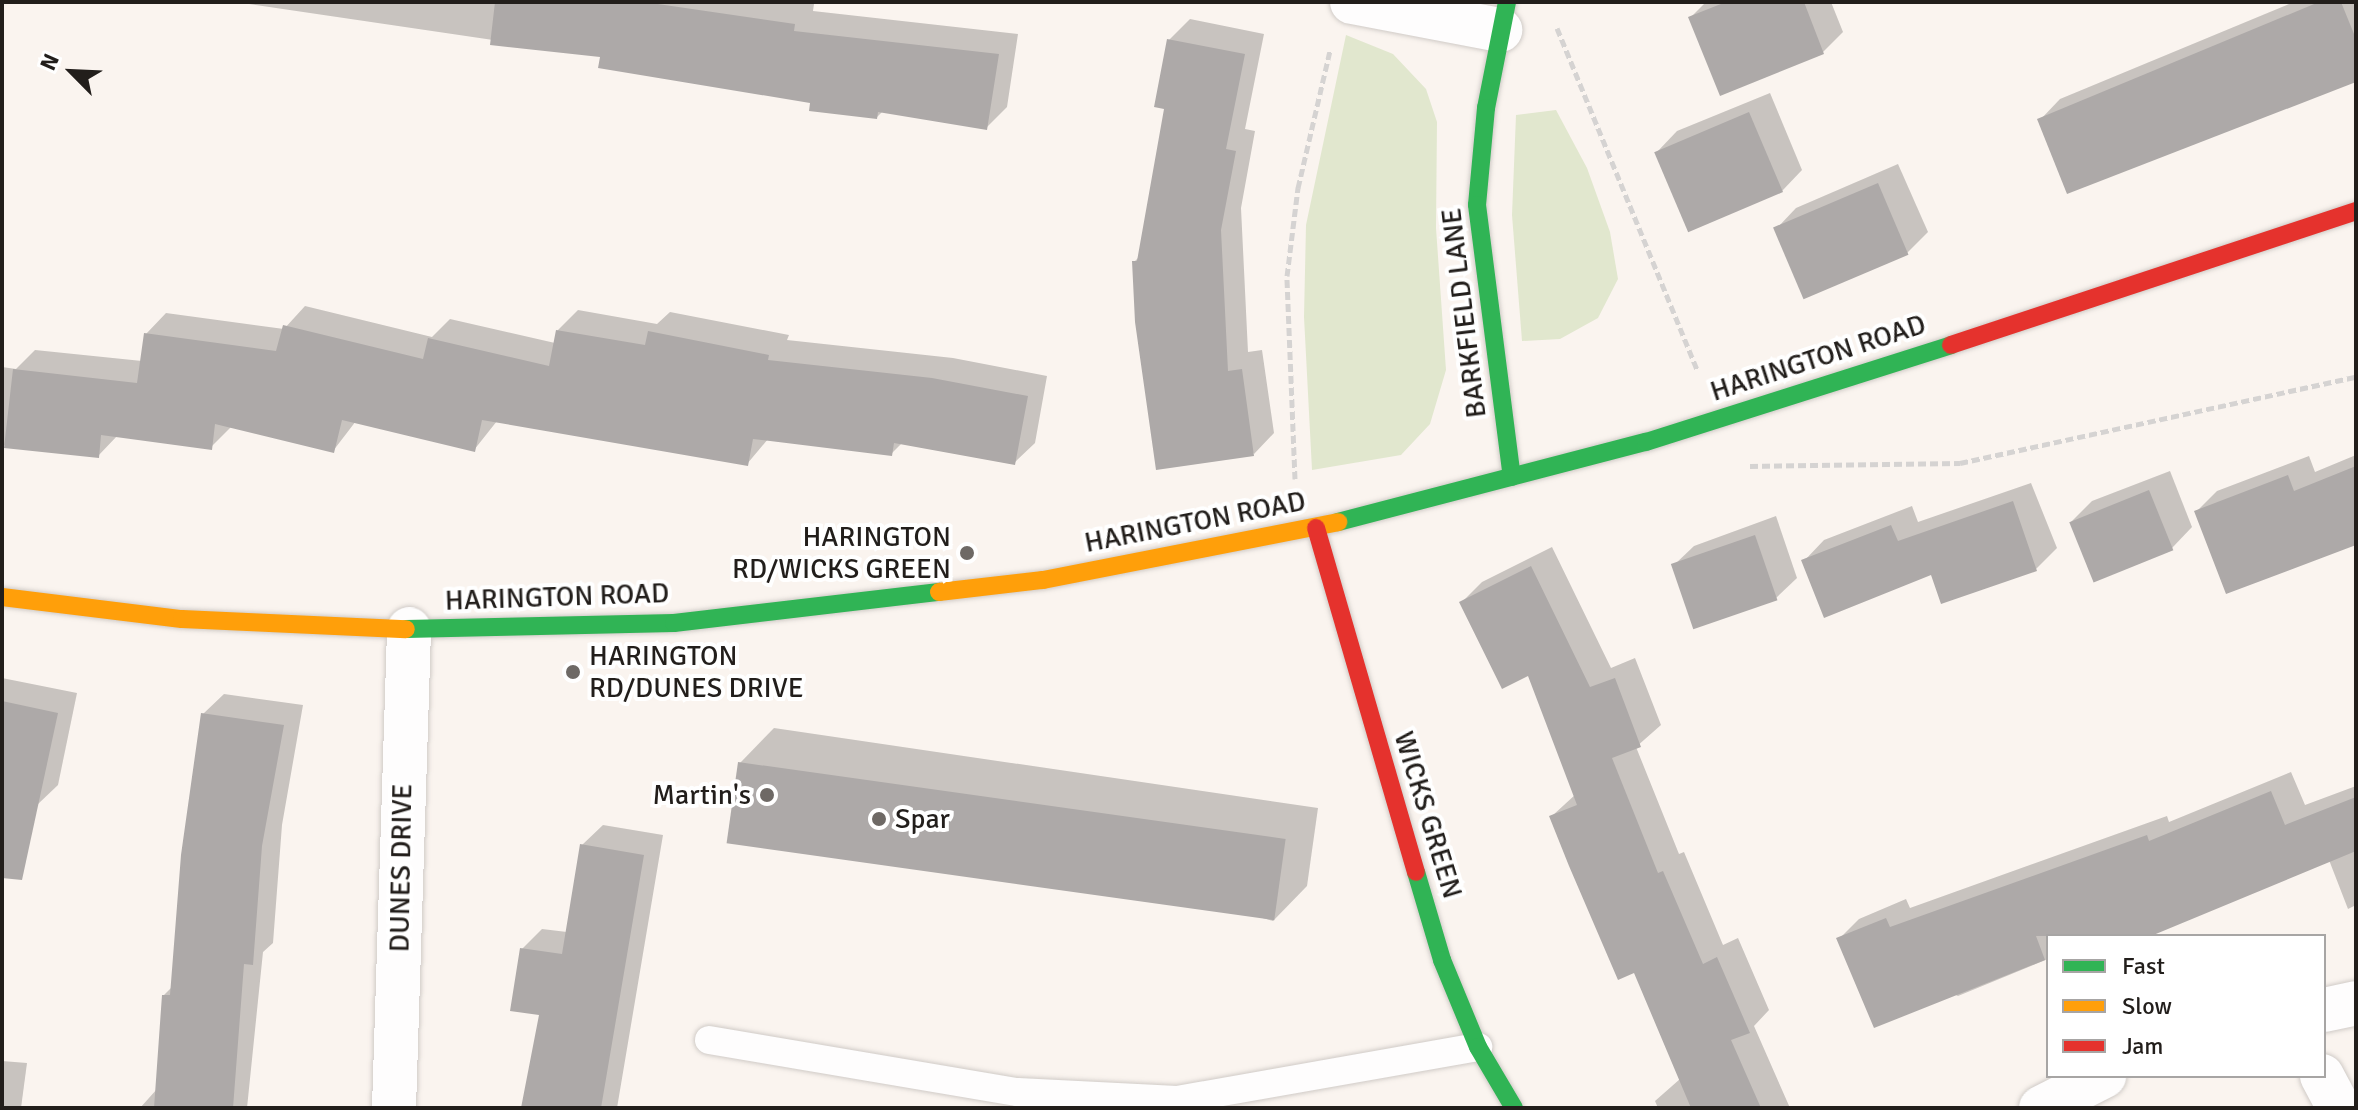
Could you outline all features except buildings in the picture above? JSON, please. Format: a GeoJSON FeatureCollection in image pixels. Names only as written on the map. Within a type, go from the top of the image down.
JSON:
{"type":"FeatureCollection","features":[{"type":"Feature","properties":{"kind":"street"},"geometry":{"type":"LineString","coordinates":[[1352,2],[1504,16]]}},
{"type":"Feature","properties":{"kind":"street","name":"BARKFIELD LANE"},"geometry":{"type":"LineString","coordinates":[[1504,16],[1477,205],[1512,477]]}},
{"type":"Feature","properties":{"kind":"street","name":"HARINGTON ROAD"},"geometry":{"type":"LineString","coordinates":[[2,597],[182,619],[409,629],[674,623],[1043,580],[1316,528],[1512,477],[1717,419],[2231,256],[2356,211]]}},
{"type":"Feature","properties":{"kind":"street","name":"WICKS GREEN"},"geometry":{"type":"LineString","coordinates":[[1316,528],[1442,960],[1478,1047],[1514,1108]]}},
{"type":"Feature","properties":{"kind":"street","name":"DUNES DRIVE"},"geometry":{"type":"LineString","coordinates":[[394,1108],[409,629]]}},
{"type":"Feature","properties":{"kind":"street"},"geometry":{"type":"LineString","coordinates":[[2326,1010],[2356,1003]]}},
{"type":"Feature","properties":{"kind":"street"},"geometry":{"type":"LineString","coordinates":[[2041,1108],[2100,1078]]}},
{"type":"Feature","properties":{"kind":"street"},"geometry":{"type":"LineString","coordinates":[[2323,1078],[2339,1108]]}},
{"type":"Feature","properties":{"kind":"lane"},"geometry":{"type":"LineString","coordinates":[[709,1040],[1018,1092],[1177,1104],[1478,1047]]}},
{"type":"Feature","properties":{"kind":"path"},"geometry":{"type":"LineString","coordinates":[[1552,16],[1717,419]]}},
{"type":"Feature","properties":{"kind":"path"},"geometry":{"type":"LineString","coordinates":[[1297,531],[1287,276],[1298,188],[1331,46]]}},
{"type":"Feature","properties":{"kind":"path"},"geometry":{"type":"LineString","coordinates":[[1743,466],[1960,463],[2356,377]]}},
{"type":"Feature","properties":{"kind":"green space"},"geometry":{"type":"Polygon","coordinates":[[[1346,35],[1393,54],[1426,89],[1437,122],[1436,228],[1446,370],[1430,424],[1401,455],[1312,470],[1304,317],[1306,225],[1346,35]]]}},
{"type":"Feature","properties":{"kind":"green space"},"geometry":{"type":"Polygon","coordinates":[[[1556,110],[1587,168],[1610,232],[1618,279],[1598,318],[1560,339],[1522,341],[1512,215],[1516,115],[1556,110]]]}},
{"type":"Feature","properties":{"kind":"traffic: fast"},"geometry":{"type":"LineString","coordinates":[[1507,2],[1486,108],[1477,205],[1512,477]]}},
{"type":"Feature","properties":{"kind":"traffic: fast"},"geometry":{"type":"LineString","coordinates":[[1338,522],[1646,442],[1951,345]]}},
{"type":"Feature","properties":{"kind":"traffic: fast"},"geometry":{"type":"LineString","coordinates":[[406,629],[674,623],[939,592]]}},
{"type":"Feature","properties":{"kind":"traffic: fast"},"geometry":{"type":"LineString","coordinates":[[1416,872],[1442,960],[1478,1047],[1514,1108]]}},
{"type":"Feature","properties":{"kind":"traffic: slow"},"geometry":{"type":"LineString","coordinates":[[939,592],[1043,580],[1338,522]]}},
{"type":"Feature","properties":{"kind":"traffic: slow"},"geometry":{"type":"LineString","coordinates":[[2,597],[182,619],[406,629]]}},
{"type":"Feature","properties":{"kind":"traffic: jam"},"geometry":{"type":"LineString","coordinates":[[1951,345],[2356,211]]}},
{"type":"Feature","properties":{"kind":"traffic: jam"},"geometry":{"type":"LineString","coordinates":[[1316,528],[1416,872]]}},
{"type":"Feature","properties":{"kind":"place","name":"HARINGTON RD/WICKS GREEN"},"geometry":{"type":"Point","coordinates":[967,553]}},
{"type":"Feature","properties":{"kind":"place","name":"HARINGTON RD/DUNES DRIVE"},"geometry":{"type":"Point","coordinates":[573,672]}},
{"type":"Feature","properties":{"kind":"place","name":"Martin's"},"geometry":{"type":"Point","coordinates":[767,795]}},
{"type":"Feature","properties":{"kind":"place","name":"Spar"},"geometry":{"type":"Point","coordinates":[879,819]}}]}
